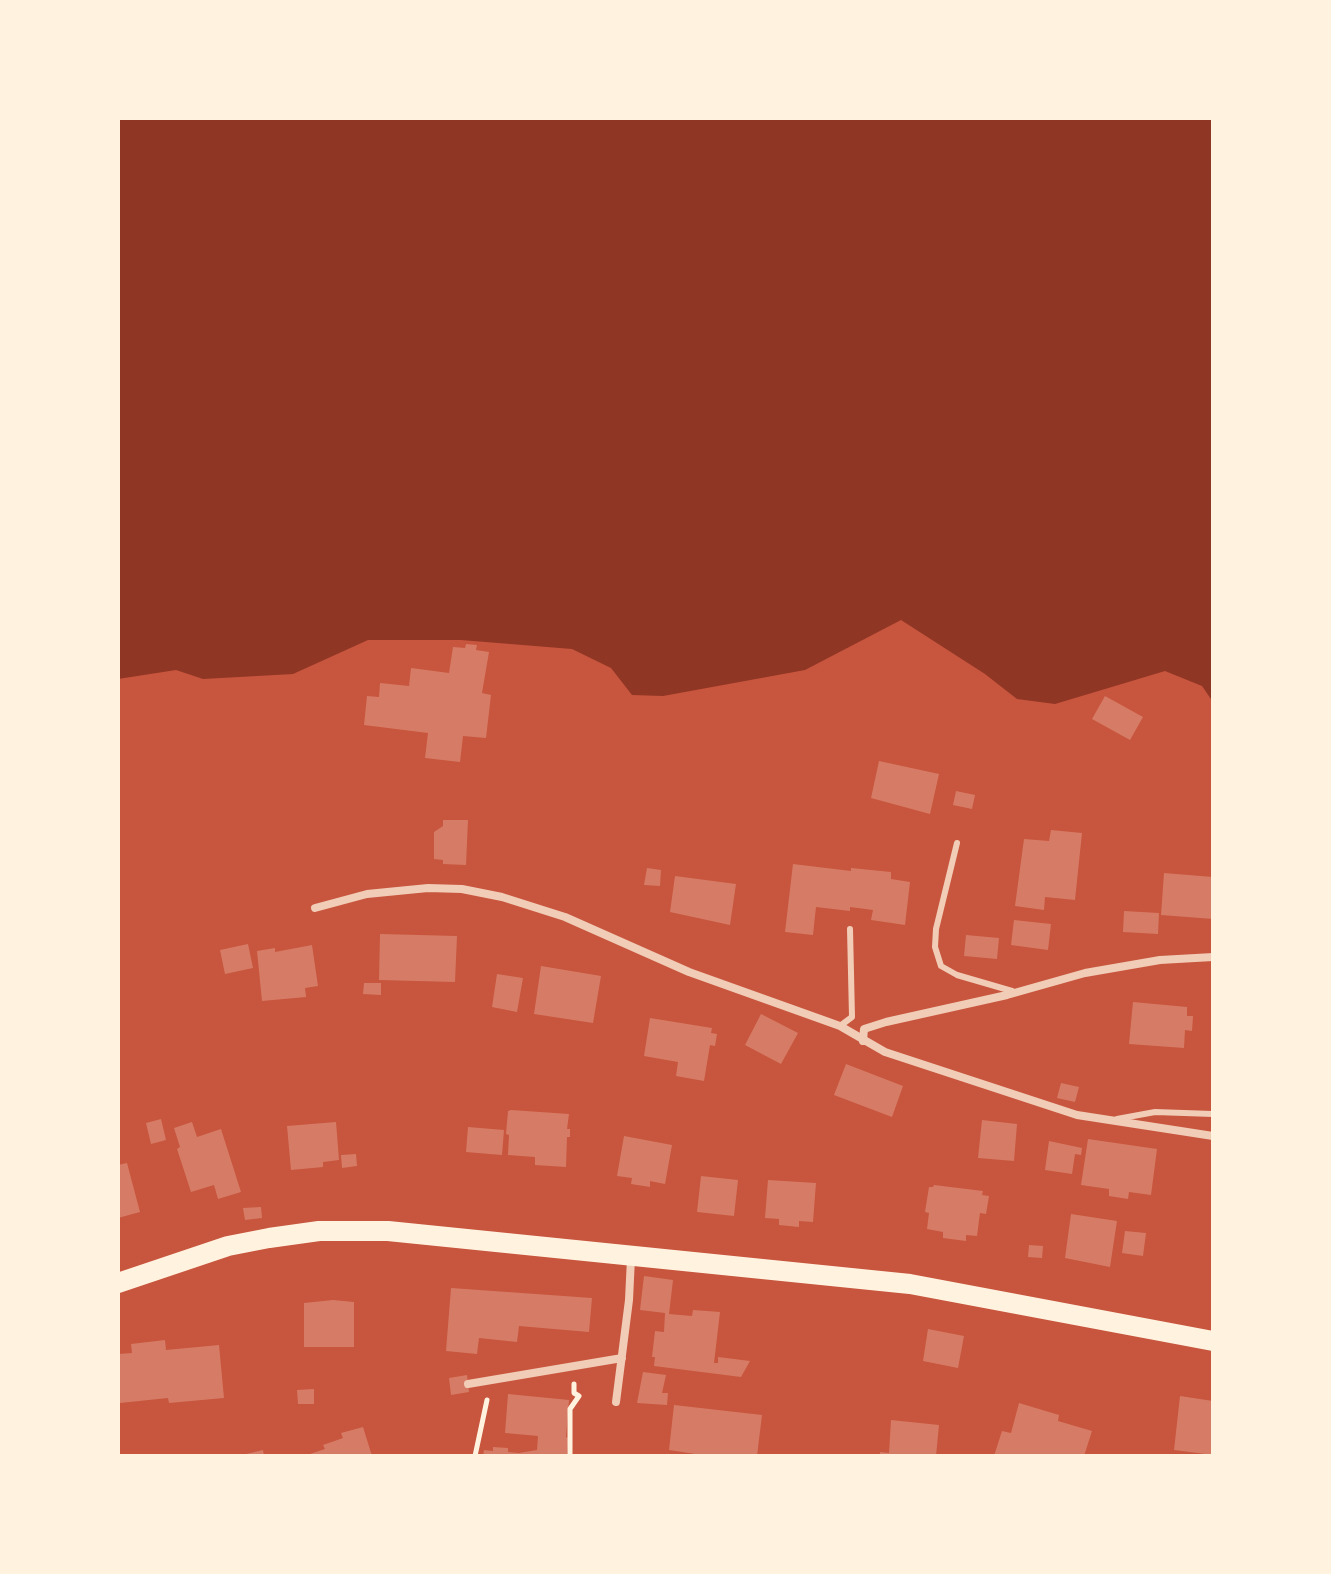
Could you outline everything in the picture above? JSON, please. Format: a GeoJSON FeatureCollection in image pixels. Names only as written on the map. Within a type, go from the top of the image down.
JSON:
{"type":"FeatureCollection","features":[{"type":"Feature","properties":{"kind":"main road"},"geometry":{"type":"LineString","coordinates":[[118,1283],[228,1246],[319,1231],[403,1233],[910,1284],[1213,1341]]}},
{"type":"Feature","properties":{"kind":"street"},"geometry":{"type":"LineString","coordinates":[[315,908],[367,894],[428,888],[462,889],[502,897],[565,917],[689,972],[840,1026],[885,1052],[1077,1115],[1213,1136]]}},
{"type":"Feature","properties":{"kind":"street"},"geometry":{"type":"LineString","coordinates":[[863,1041],[864,1029],[875,1025],[1085,973],[1145,962],[1213,957]]}},
{"type":"Feature","properties":{"kind":"street"},"geometry":{"type":"LineString","coordinates":[[616,1402],[631,1258]]}},
{"type":"Feature","properties":{"kind":"street"},"geometry":{"type":"LineString","coordinates":[[468,1384],[622,1358]]}},
{"type":"Feature","properties":{"kind":"lane"},"geometry":{"type":"LineString","coordinates":[[957,843],[936,929],[935,947],[941,966],[957,975],[1012,991]]}},
{"type":"Feature","properties":{"kind":"lane"},"geometry":{"type":"LineString","coordinates":[[840,1026],[852,1017],[850,929]]}},
{"type":"Feature","properties":{"kind":"lane"},"geometry":{"type":"LineString","coordinates":[[1113,1121],[1155,1112],[1213,1114]]}},
{"type":"Feature","properties":{"kind":"path"},"geometry":{"type":"LineString","coordinates":[[475,1456],[485,1404],[499,1378]]}},
{"type":"Feature","properties":{"kind":"path"},"geometry":{"type":"LineString","coordinates":[[481,1422],[485,1403],[492,1392]]}},
{"type":"Feature","properties":{"kind":"path"},"geometry":{"type":"LineString","coordinates":[[570,1456],[570,1409],[579,1396],[574,1393]]}},
{"type":"Feature","properties":{"kind":"shaded area"},"geometry":{"type":"Polygon","coordinates":[[[118,118],[1213,118],[1213,702],[1202,686],[1165,671],[1055,704],[1017,699],[985,674],[901,620],[805,670],[663,696],[632,695],[611,668],[572,649],[461,640],[368,640],[293,674],[203,679],[176,670],[118,679],[118,118]]]}},
{"type":"Feature","properties":{"kind":"building"},"geometry":{"type":"Polygon","coordinates":[[[466,644],[477,645],[476,650],[489,652],[482,693],[491,695],[486,738],[463,736],[460,762],[425,758],[428,733],[364,725],[367,696],[379,697],[380,683],[409,686],[411,668],[449,673],[453,647],[465,648],[466,644]]]}},
{"type":"Feature","properties":{"kind":"building"},"geometry":{"type":"Polygon","coordinates":[[[1105,696],[1143,717],[1130,740],[1092,719],[1105,696]]]}},
{"type":"Feature","properties":{"kind":"building"},"geometry":{"type":"Polygon","coordinates":[[[879,761],[939,774],[930,814],[871,798],[879,761]]]}},
{"type":"Feature","properties":{"kind":"building"},"geometry":{"type":"Polygon","coordinates":[[[956,791],[975,795],[972,809],[953,805],[956,791]]]}},
{"type":"Feature","properties":{"kind":"building"},"geometry":{"type":"Polygon","coordinates":[[[443,820],[468,820],[466,865],[443,864],[443,860],[434,859],[434,832],[443,826],[443,820]]]}},
{"type":"Feature","properties":{"kind":"building"},"geometry":{"type":"Polygon","coordinates":[[[1051,830],[1082,833],[1075,900],[1045,897],[1044,910],[1015,906],[1024,839],[1049,841],[1051,830]]]}},
{"type":"Feature","properties":{"kind":"building"},"geometry":{"type":"Polygon","coordinates":[[[793,864],[891,872],[891,879],[910,882],[905,925],[871,920],[873,910],[816,907],[813,935],[785,932],[793,864]]]}},
{"type":"Feature","properties":{"kind":"building"},"geometry":{"type":"Polygon","coordinates":[[[647,868],[661,870],[660,886],[644,885],[647,868]]]}},
{"type":"Feature","properties":{"kind":"building"},"geometry":{"type":"Polygon","coordinates":[[[1164,873],[1213,877],[1213,919],[1161,915],[1164,873]]]}},
{"type":"Feature","properties":{"kind":"building"},"geometry":{"type":"Polygon","coordinates":[[[675,876],[736,884],[730,925],[670,912],[675,876]]]}},
{"type":"Feature","properties":{"kind":"building"},"geometry":{"type":"Polygon","coordinates":[[[1124,911],[1159,913],[1158,934],[1123,932],[1124,911]]]}},
{"type":"Feature","properties":{"kind":"building"},"geometry":{"type":"Polygon","coordinates":[[[1014,920],[1051,924],[1048,950],[1011,945],[1014,920]]]}},
{"type":"Feature","properties":{"kind":"building"},"geometry":{"type":"Polygon","coordinates":[[[380,934],[457,936],[455,982],[379,980],[380,934]]]}},
{"type":"Feature","properties":{"kind":"building"},"geometry":{"type":"Polygon","coordinates":[[[966,935],[999,938],[997,959],[964,956],[966,935]]]}},
{"type":"Feature","properties":{"kind":"building"},"geometry":{"type":"Polygon","coordinates":[[[248,944],[253,968],[225,974],[220,950],[248,944]]]}},
{"type":"Feature","properties":{"kind":"building"},"geometry":{"type":"Polygon","coordinates":[[[312,945],[318,986],[305,988],[306,997],[262,1001],[257,951],[275,948],[275,952],[312,945]]]}},
{"type":"Feature","properties":{"kind":"building"},"geometry":{"type":"Polygon","coordinates":[[[541,966],[601,976],[593,1023],[534,1014],[541,966]]]}},
{"type":"Feature","properties":{"kind":"building"},"geometry":{"type":"Polygon","coordinates":[[[497,974],[523,978],[517,1012],[492,1007],[497,974]]]}},
{"type":"Feature","properties":{"kind":"building"},"geometry":{"type":"Polygon","coordinates":[[[364,983],[381,983],[381,995],[363,994],[364,983]]]}},
{"type":"Feature","properties":{"kind":"building"},"geometry":{"type":"Polygon","coordinates":[[[1133,1002],[1187,1007],[1187,1016],[1193,1016],[1192,1031],[1185,1030],[1184,1048],[1129,1044],[1133,1002]]]}},
{"type":"Feature","properties":{"kind":"building"},"geometry":{"type":"Polygon","coordinates":[[[761,1014],[798,1033],[781,1064],[745,1045],[761,1014]]]}},
{"type":"Feature","properties":{"kind":"building"},"geometry":{"type":"Polygon","coordinates":[[[650,1018],[712,1028],[711,1033],[717,1034],[715,1046],[710,1045],[704,1081],[676,1076],[678,1062],[644,1056],[650,1018]]]}},
{"type":"Feature","properties":{"kind":"building"},"geometry":{"type":"Polygon","coordinates":[[[846,1064],[903,1086],[892,1117],[834,1095],[846,1064]]]}},
{"type":"Feature","properties":{"kind":"building"},"geometry":{"type":"Polygon","coordinates":[[[1061,1083],[1079,1087],[1075,1102],[1057,1098],[1061,1083]]]}},
{"type":"Feature","properties":{"kind":"building"},"geometry":{"type":"Polygon","coordinates":[[[508,1111],[569,1114],[566,1167],[535,1165],[535,1157],[508,1155],[509,1135],[506,1134],[508,1111]]]}},
{"type":"Feature","properties":{"kind":"building"},"geometry":{"type":"Polygon","coordinates":[[[161,1119],[166,1140],[151,1144],[146,1123],[161,1119]]]}},
{"type":"Feature","properties":{"kind":"building"},"geometry":{"type":"Polygon","coordinates":[[[982,1120],[1017,1124],[1014,1161],[978,1158],[982,1120]]]}},
{"type":"Feature","properties":{"kind":"building"},"geometry":{"type":"Polygon","coordinates":[[[192,1122],[197,1137],[221,1129],[241,1192],[218,1199],[214,1185],[191,1192],[177,1149],[180,1147],[174,1128],[192,1122]]]}},
{"type":"Feature","properties":{"kind":"building"},"geometry":{"type":"Polygon","coordinates":[[[336,1122],[339,1160],[323,1162],[323,1167],[291,1170],[287,1126],[336,1122]]]}},
{"type":"Feature","properties":{"kind":"building"},"geometry":{"type":"Polygon","coordinates":[[[468,1127],[504,1130],[502,1155],[466,1152],[468,1127]]]}},
{"type":"Feature","properties":{"kind":"building"},"geometry":{"type":"Polygon","coordinates":[[[624,1136],[672,1145],[665,1184],[650,1181],[650,1187],[631,1184],[632,1178],[617,1176],[624,1136]]]}},
{"type":"Feature","properties":{"kind":"building"},"geometry":{"type":"Polygon","coordinates":[[[1088,1139],[1157,1149],[1151,1195],[1129,1192],[1128,1199],[1109,1196],[1109,1189],[1081,1185],[1088,1139]]]}},
{"type":"Feature","properties":{"kind":"building"},"geometry":{"type":"Polygon","coordinates":[[[1049,1141],[1082,1148],[1081,1155],[1075,1154],[1072,1174],[1045,1170],[1049,1141]]]}},
{"type":"Feature","properties":{"kind":"building"},"geometry":{"type":"Polygon","coordinates":[[[356,1154],[357,1166],[342,1168],[341,1155],[356,1154]]]}},
{"type":"Feature","properties":{"kind":"building"},"geometry":{"type":"Polygon","coordinates":[[[127,1163],[140,1212],[118,1218],[118,1165],[127,1163]]]}},
{"type":"Feature","properties":{"kind":"building"},"geometry":{"type":"Polygon","coordinates":[[[701,1176],[738,1180],[734,1216],[697,1212],[701,1176]]]}},
{"type":"Feature","properties":{"kind":"building"},"geometry":{"type":"Polygon","coordinates":[[[768,1180],[816,1183],[813,1222],[799,1221],[799,1227],[779,1225],[779,1219],[765,1218],[768,1180]]]}},
{"type":"Feature","properties":{"kind":"building"},"geometry":{"type":"Polygon","coordinates":[[[929,1187],[983,1191],[982,1195],[989,1196],[986,1214],[980,1213],[977,1236],[966,1235],[966,1241],[943,1238],[943,1232],[927,1229],[929,1213],[925,1212],[929,1187]]]}},
{"type":"Feature","properties":{"kind":"building"},"geometry":{"type":"Polygon","coordinates":[[[261,1207],[262,1218],[245,1220],[243,1208],[261,1207]]]}},
{"type":"Feature","properties":{"kind":"building"},"geometry":{"type":"Polygon","coordinates":[[[1071,1214],[1117,1221],[1110,1267],[1065,1258],[1071,1214]]]}},
{"type":"Feature","properties":{"kind":"building"},"geometry":{"type":"Polygon","coordinates":[[[1125,1231],[1146,1233],[1143,1256],[1122,1253],[1125,1231]]]}},
{"type":"Feature","properties":{"kind":"building"},"geometry":{"type":"Polygon","coordinates":[[[1029,1245],[1043,1246],[1042,1258],[1028,1257],[1029,1245]]]}},
{"type":"Feature","properties":{"kind":"building"},"geometry":{"type":"Polygon","coordinates":[[[644,1276],[673,1280],[669,1314],[692,1316],[693,1310],[720,1312],[714,1363],[718,1363],[718,1357],[750,1361],[741,1377],[654,1366],[655,1331],[664,1332],[665,1313],[640,1310],[644,1276]]]}},
{"type":"Feature","properties":{"kind":"building"},"geometry":{"type":"Polygon","coordinates":[[[451,1288],[592,1298],[589,1332],[519,1326],[517,1342],[479,1338],[477,1354],[446,1351],[451,1288]]]}},
{"type":"Feature","properties":{"kind":"building"},"geometry":{"type":"Polygon","coordinates":[[[333,1300],[354,1302],[354,1347],[304,1347],[304,1303],[333,1300]]]}},
{"type":"Feature","properties":{"kind":"building"},"geometry":{"type":"Polygon","coordinates":[[[928,1329],[964,1336],[958,1368],[923,1361],[928,1329]]]}},
{"type":"Feature","properties":{"kind":"building"},"geometry":{"type":"Polygon","coordinates":[[[165,1340],[166,1350],[219,1345],[224,1398],[169,1403],[168,1398],[120,1403],[118,1354],[132,1353],[131,1344],[165,1340]]]}},
{"type":"Feature","properties":{"kind":"building"},"geometry":{"type":"Polygon","coordinates":[[[643,1372],[666,1375],[662,1393],[668,1393],[667,1405],[637,1403],[643,1372]]]}},
{"type":"Feature","properties":{"kind":"building"},"geometry":{"type":"Polygon","coordinates":[[[467,1375],[469,1392],[451,1395],[449,1378],[467,1375]]]}},
{"type":"Feature","properties":{"kind":"building"},"geometry":{"type":"Polygon","coordinates":[[[314,1389],[314,1404],[298,1404],[297,1390],[314,1389]]]}},
{"type":"Feature","properties":{"kind":"building"},"geometry":{"type":"Polygon","coordinates":[[[508,1394],[569,1400],[567,1456],[483,1456],[484,1450],[493,1451],[493,1447],[519,1453],[537,1450],[538,1436],[505,1433],[508,1394]]]}},
{"type":"Feature","properties":{"kind":"building"},"geometry":{"type":"Polygon","coordinates":[[[1180,1396],[1213,1401],[1213,1455],[1174,1450],[1180,1396]]]}},
{"type":"Feature","properties":{"kind":"building"},"geometry":{"type":"Polygon","coordinates":[[[1019,1403],[1059,1415],[1058,1421],[1092,1431],[1084,1456],[994,1456],[1002,1431],[1011,1433],[1019,1403]]]}},
{"type":"Feature","properties":{"kind":"building"},"geometry":{"type":"Polygon","coordinates":[[[674,1405],[762,1415],[757,1456],[708,1456],[669,1450],[674,1405]]]}},
{"type":"Feature","properties":{"kind":"building"},"geometry":{"type":"Polygon","coordinates":[[[891,1420],[939,1425],[936,1456],[880,1456],[880,1452],[889,1453],[891,1420]]]}},
{"type":"Feature","properties":{"kind":"building"},"geometry":{"type":"Polygon","coordinates":[[[363,1427],[372,1456],[304,1456],[325,1449],[323,1445],[343,1438],[341,1433],[363,1427]]]}},
{"type":"Feature","properties":{"kind":"building"},"geometry":{"type":"Polygon","coordinates":[[[263,1450],[264,1456],[242,1456],[242,1455],[263,1450]]]}}]}
